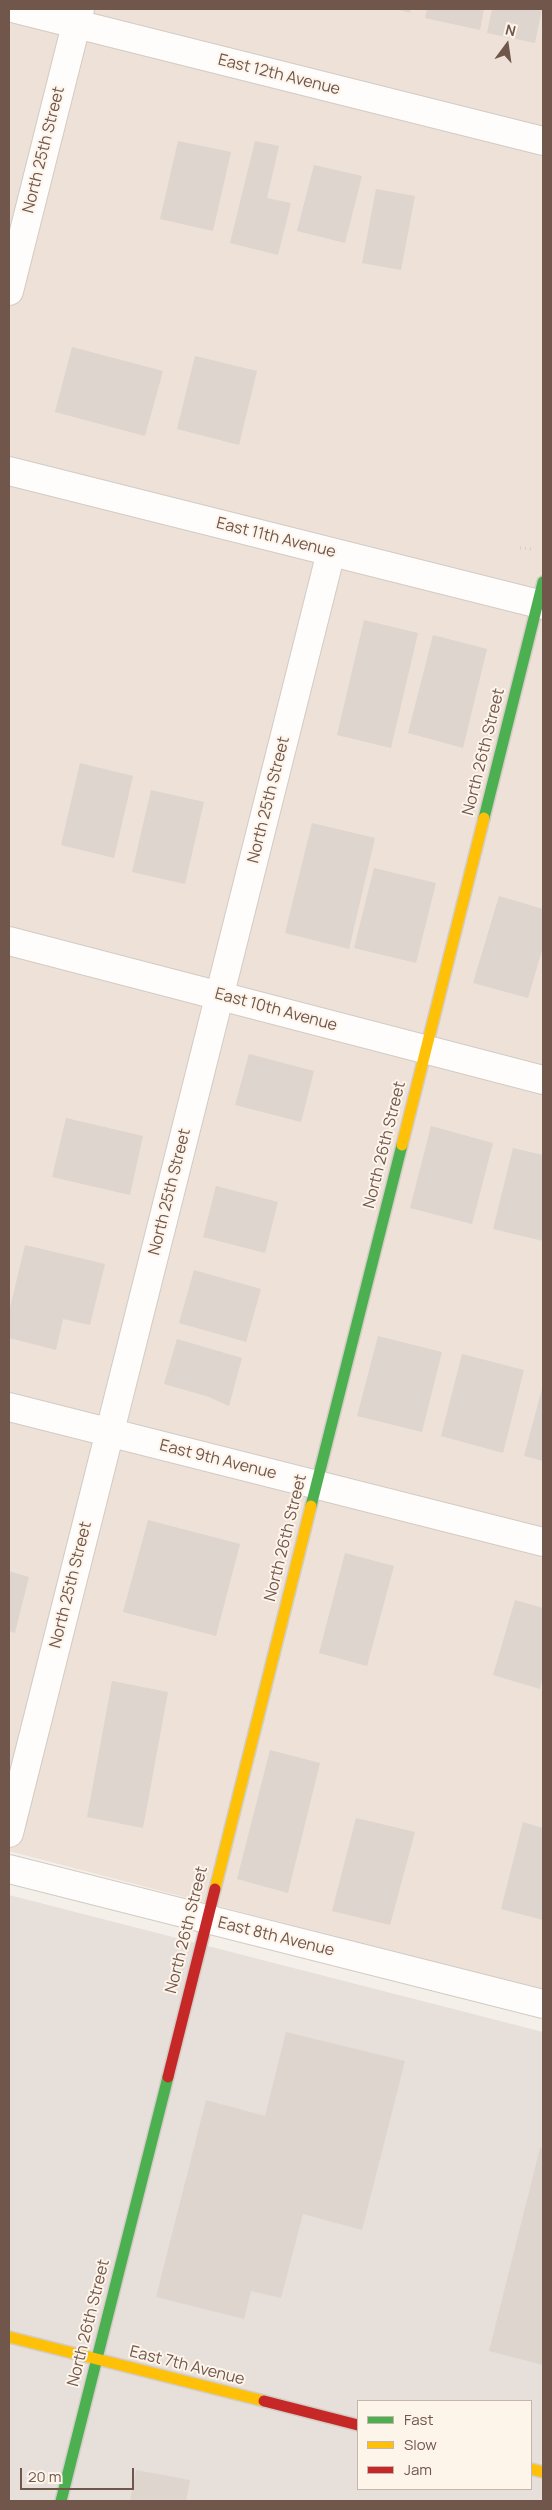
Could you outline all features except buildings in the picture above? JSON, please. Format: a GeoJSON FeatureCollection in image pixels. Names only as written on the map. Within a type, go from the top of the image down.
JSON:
{"type":"FeatureCollection","features":[{"type":"Feature","properties":{"kind":"street","name":"East 12th Avenue"},"geometry":{"type":"LineString","coordinates":[[16,9],[78,16],[543,142]]}},
{"type":"Feature","properties":{"kind":"street","name":"North 25th Street"},"geometry":{"type":"LineString","coordinates":[[9,291],[78,16]]}},
{"type":"Feature","properties":{"kind":"street","name":"East 11th Avenue"},"geometry":{"type":"LineString","coordinates":[[9,471],[331,552],[541,597]]}},
{"type":"Feature","properties":{"kind":"street","name":"North 25th Street"},"geometry":{"type":"LineString","coordinates":[[9,1833],[331,552]]}},
{"type":"Feature","properties":{"kind":"street","name":"North 26th Street"},"geometry":{"type":"LineString","coordinates":[[60,2501],[541,597]]}},
{"type":"Feature","properties":{"kind":"street","name":"East 10th Avenue"},"geometry":{"type":"LineString","coordinates":[[9,941],[543,1080]]}},
{"type":"Feature","properties":{"kind":"street","name":"East 9th Avenue"},"geometry":{"type":"LineString","coordinates":[[9,1407],[543,1542]]}},
{"type":"Feature","properties":{"kind":"street","name":"East 8th Avenue"},"geometry":{"type":"LineString","coordinates":[[9,1869],[543,2004]]}},
{"type":"Feature","properties":{"kind":"street","name":"East 7th Avenue"},"geometry":{"type":"LineString","coordinates":[[9,2337],[357,2425]]}},
{"type":"Feature","properties":{"kind":"shaded area"},"geometry":{"type":"Polygon","coordinates":[[[9,9],[543,9],[543,1991],[9,1851],[9,9]]]}},
{"type":"Feature","properties":{"kind":"shaded area"},"geometry":{"type":"Polygon","coordinates":[[[9,1895],[543,2032],[543,2501],[9,2501],[9,1895]]]}},
{"type":"Feature","properties":{"kind":"traffic: fast"},"geometry":{"type":"LineString","coordinates":[[484,818],[543,582]]}},
{"type":"Feature","properties":{"kind":"traffic: fast"},"geometry":{"type":"LineString","coordinates":[[311,1506],[402,1145]]}},
{"type":"Feature","properties":{"kind":"traffic: fast"},"geometry":{"type":"LineString","coordinates":[[61,2501],[168,2077]]}},
{"type":"Feature","properties":{"kind":"traffic: slow"},"geometry":{"type":"LineString","coordinates":[[402,1145],[484,818]]}},
{"type":"Feature","properties":{"kind":"traffic: slow"},"geometry":{"type":"LineString","coordinates":[[215,1889],[311,1506]]}},
{"type":"Feature","properties":{"kind":"traffic: slow"},"geometry":{"type":"LineString","coordinates":[[9,2337],[264,2401]]}},
{"type":"Feature","properties":{"kind":"traffic: slow"},"geometry":{"type":"LineString","coordinates":[[532,2469],[543,2472]]}},
{"type":"Feature","properties":{"kind":"traffic: jam"},"geometry":{"type":"LineString","coordinates":[[168,2077],[215,1889]]}},
{"type":"Feature","properties":{"kind":"traffic: jam"},"geometry":{"type":"LineString","coordinates":[[264,2401],[357,2425]]}}]}
